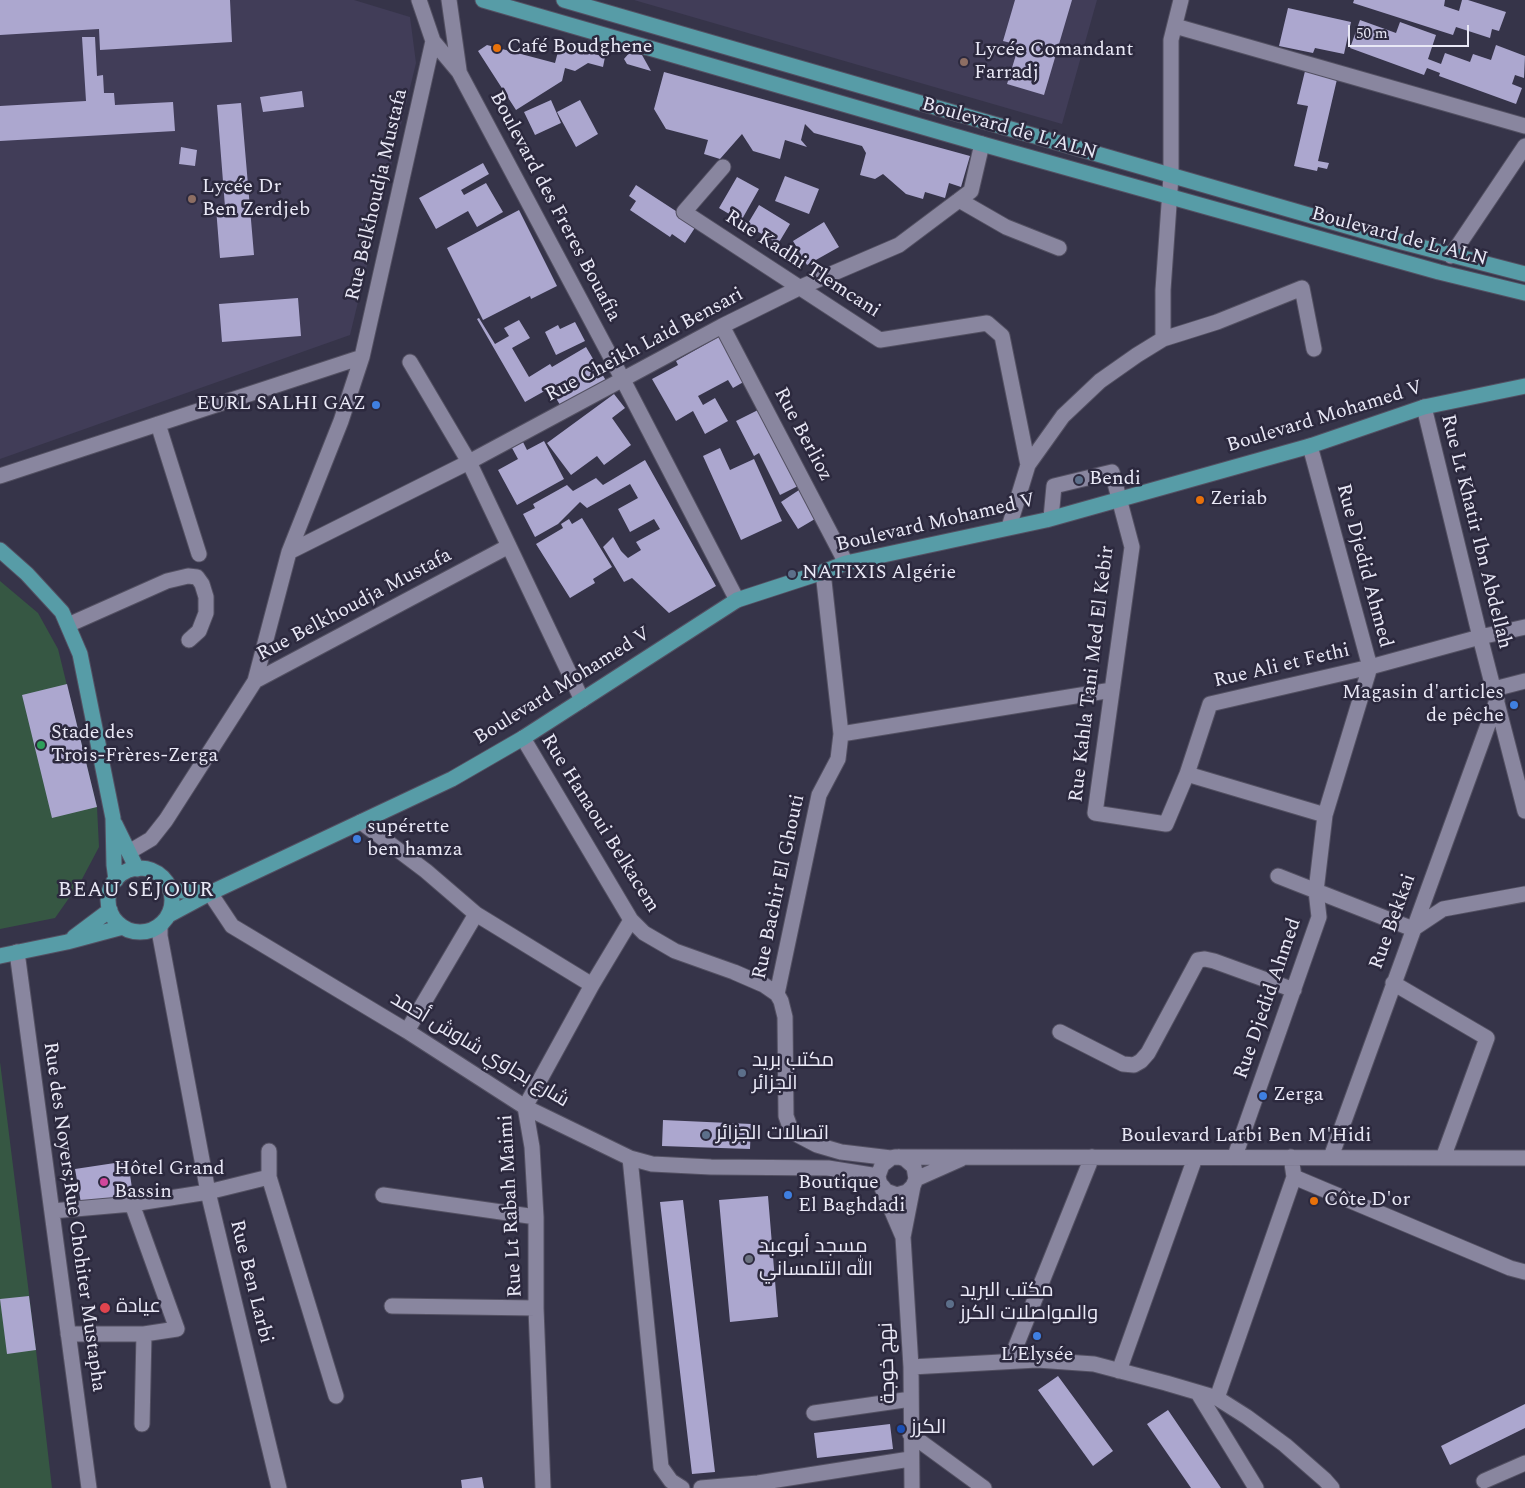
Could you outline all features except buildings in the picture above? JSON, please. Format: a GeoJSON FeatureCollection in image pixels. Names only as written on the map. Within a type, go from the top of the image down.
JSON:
{"type":"FeatureCollection","features":[{"type":"Feature","properties":{"kind":"main road","name":"Boulevard de L'ALN"},"geometry":{"type":"LineString","coordinates":[[483,0],[982,144],[1171,195],[1440,272],[1525,293]]}},
{"type":"Feature","properties":{"kind":"main road","name":"Boulevard de L'ALN"},"geometry":{"type":"LineString","coordinates":[[564,0],[1451,256],[1525,274]]}},
{"type":"Feature","properties":{"kind":"main road","name":"Boulevard Mohamed V"},"geometry":{"type":"LineString","coordinates":[[160,927],[210,893],[452,779],[523,738],[737,600],[846,563],[1051,518],[1310,446],[1424,407],[1524,390]]}},
{"type":"Feature","properties":{"kind":"main road"},"geometry":{"type":"LineString","coordinates":[[0,550],[27,574],[62,612],[80,654],[113,818],[116,880]]}},
{"type":"Feature","properties":{"kind":"main road"},"geometry":{"type":"LineString","coordinates":[[113,818],[137,869]]}},
{"type":"Feature","properties":{"kind":"main road"},"geometry":{"type":"LineString","coordinates":[[137,869],[148,869],[158,874],[165,881],[170,890],[172,907],[160,927],[140,932],[131,931],[115,920],[110,910],[109,894],[116,880],[126,872],[137,869]]}},
{"type":"Feature","properties":{"kind":"main road","name":"Boulevard Mohamed V"},"geometry":{"type":"LineString","coordinates":[[170,890],[210,893]]}},
{"type":"Feature","properties":{"kind":"main road"},"geometry":{"type":"LineString","coordinates":[[67,942],[110,910]]}},
{"type":"Feature","properties":{"kind":"main road"},"geometry":{"type":"LineString","coordinates":[[0,956],[67,942],[123,927]]}},
{"type":"Feature","properties":{"kind":"street"},"geometry":{"type":"LineString","coordinates":[[419,0],[434,41],[460,72]]}},
{"type":"Feature","properties":{"kind":"street"},"geometry":{"type":"LineString","coordinates":[[449,0],[460,72]]}},
{"type":"Feature","properties":{"kind":"street"},"geometry":{"type":"LineString","coordinates":[[1163,339],[1163,290],[1171,195],[1171,40],[1181,0]]}},
{"type":"Feature","properties":{"kind":"street"},"geometry":{"type":"LineString","coordinates":[[1175,26],[1525,126]]}},
{"type":"Feature","properties":{"kind":"street","name":"Rue Belkhoudja Mustafa"},"geometry":{"type":"LineString","coordinates":[[256,681],[289,552],[341,421],[362,357],[434,41]]}},
{"type":"Feature","properties":{"kind":"street","name":"Boulevard des Freres Bouafia"},"geometry":{"type":"LineString","coordinates":[[460,72],[737,600]]}},
{"type":"Feature","properties":{"kind":"street","name":"Rue Cheikh Laid Bensari"},"geometry":{"type":"LineString","coordinates":[[289,552],[469,462],[722,326],[801,288],[899,245],[971,191],[982,144]]}},
{"type":"Feature","properties":{"kind":"street"},"geometry":{"type":"LineString","coordinates":[[1451,256],[1525,146]]}},
{"type":"Feature","properties":{"kind":"street","name":"Rue Kadhi Tlemcani"},"geometry":{"type":"LineString","coordinates":[[723,167],[684,212],[880,340],[988,323],[1002,336],[1028,465]]}},
{"type":"Feature","properties":{"kind":"street"},"geometry":{"type":"LineString","coordinates":[[959,200],[1006,228],[1059,248]]}},
{"type":"Feature","properties":{"kind":"street"},"geometry":{"type":"LineString","coordinates":[[1009,527],[1028,465],[1063,416],[1100,381],[1163,339],[1217,322],[1302,288],[1314,349]]}},
{"type":"Feature","properties":{"kind":"street","name":"Rue Berlioz"},"geometry":{"type":"LineString","coordinates":[[722,326],[846,563]]}},
{"type":"Feature","properties":{"kind":"street"},"geometry":{"type":"LineString","coordinates":[[0,476],[362,357]]}},
{"type":"Feature","properties":{"kind":"street"},"geometry":{"type":"LineString","coordinates":[[410,362],[469,462],[582,700]]}},
{"type":"Feature","properties":{"kind":"street","name":"Rue Lt Khatir Ibn Abdellah"},"geometry":{"type":"LineString","coordinates":[[1424,407],[1525,811]]}},
{"type":"Feature","properties":{"kind":"street"},"geometry":{"type":"LineString","coordinates":[[158,424],[199,554]]}},
{"type":"Feature","properties":{"kind":"street","name":"Rue Djedid Ahmed"},"geometry":{"type":"LineString","coordinates":[[1235,1156],[1319,917],[1316,891],[1324,815],[1370,667],[1310,446]]}},
{"type":"Feature","properties":{"kind":"street","name":"Rue Kahla Tani Med El Kebir"},"geometry":{"type":"LineString","coordinates":[[1051,518],[1054,486],[1112,472],[1132,547],[1095,813],[1166,824]]}},
{"type":"Feature","properties":{"kind":"street","name":"Rue Belkhoudja Mustafa"},"geometry":{"type":"LineString","coordinates":[[256,681],[509,546]]}},
{"type":"Feature","properties":{"kind":"street","name":"Rue Bachir El Ghouti"},"geometry":{"type":"LineString","coordinates":[[786,1116],[784,1017],[781,1000],[777,994],[819,795],[838,759],[841,734],[823,572]]}},
{"type":"Feature","properties":{"kind":"street"},"geometry":{"type":"LineString","coordinates":[[68,625],[167,581],[188,576],[197,577],[202,584],[206,597],[206,613],[199,631],[189,640]]}},
{"type":"Feature","properties":{"kind":"street"},"geometry":{"type":"LineString","coordinates":[[1370,667],[1480,636],[1525,627]]}},
{"type":"Feature","properties":{"kind":"street","name":"Rue Ali et Fethi"},"geometry":{"type":"LineString","coordinates":[[1166,824],[1187,774],[1210,704],[1370,667]]}},
{"type":"Feature","properties":{"kind":"street"},"geometry":{"type":"LineString","coordinates":[[129,852],[151,839],[166,820],[256,681]]}},
{"type":"Feature","properties":{"kind":"street"},"geometry":{"type":"LineString","coordinates":[[1495,695],[1525,681]]}},
{"type":"Feature","properties":{"kind":"street"},"geometry":{"type":"LineString","coordinates":[[841,734],[1112,690]]}},
{"type":"Feature","properties":{"kind":"street","name":"Rue Bekkai"},"geometry":{"type":"LineString","coordinates":[[1331,1158],[1495,695]]}},
{"type":"Feature","properties":{"kind":"street","name":"Rue Hanaoui Belkacem"},"geometry":{"type":"LineString","coordinates":[[523,738],[631,920],[644,933],[666,947],[734,972],[764,985],[777,994]]}},
{"type":"Feature","properties":{"kind":"street"},"geometry":{"type":"LineString","coordinates":[[1187,774],[1324,815]]}},
{"type":"Feature","properties":{"kind":"street"},"geometry":{"type":"LineString","coordinates":[[361,822],[426,871],[476,914],[592,985]]}},
{"type":"Feature","properties":{"kind":"street"},"geometry":{"type":"LineString","coordinates":[[1278,876],[1413,929],[1443,909],[1525,894]]}},
{"type":"Feature","properties":{"kind":"street","name":"شارع بجاوي شاوش أحمد"},"geometry":{"type":"LineString","coordinates":[[210,893],[232,926],[407,1031],[525,1107],[630,1158],[652,1164],[670,1165],[828,1168],[880,1181]]}},
{"type":"Feature","properties":{"kind":"street"},"geometry":{"type":"LineString","coordinates":[[407,1031],[476,914]]}},
{"type":"Feature","properties":{"kind":"street","name":"Rue Lt Rabah Maimi"},"geometry":{"type":"LineString","coordinates":[[543,1488],[536,1308],[536,1217],[532,1147],[525,1107],[592,985],[631,920]]}},
{"type":"Feature","properties":{"kind":"street","name":"Rue Ben Larbi"},"geometry":{"type":"LineString","coordinates":[[160,927],[208,1192],[279,1488]]}},
{"type":"Feature","properties":{"kind":"street","name":"Rue des Noyers;Rue Chohiter Mustapha"},"geometry":{"type":"LineString","coordinates":[[17,952],[89,1488]]}},
{"type":"Feature","properties":{"kind":"street"},"geometry":{"type":"LineString","coordinates":[[1060,1032],[1124,1064],[1134,1065],[1141,1061],[1148,1053],[1198,960],[1205,959],[1294,990]]}},
{"type":"Feature","properties":{"kind":"street"},"geometry":{"type":"LineString","coordinates":[[1393,984],[1487,1038],[1443,1158]]}},
{"type":"Feature","properties":{"kind":"street","name":"Boulevard Larbi Ben M'Hidi"},"geometry":{"type":"LineString","coordinates":[[786,1116],[790,1127],[796,1134],[817,1145],[857,1155],[895,1158],[1092,1156],[1196,1158],[1235,1156],[1525,1158]]}},
{"type":"Feature","properties":{"kind":"street"},"geometry":{"type":"LineString","coordinates":[[269,1151],[269,1177],[336,1396]]}},
{"type":"Feature","properties":{"kind":"street"},"geometry":{"type":"LineString","coordinates":[[914,1182],[914,1167],[910,1162],[895,1158],[882,1165],[880,1181],[891,1194],[897,1194],[907,1192],[914,1182],[967,1156]]}},
{"type":"Feature","properties":{"kind":"street"},"geometry":{"type":"LineString","coordinates":[[1010,1361],[1092,1156]]}},
{"type":"Feature","properties":{"kind":"street"},"geometry":{"type":"LineString","coordinates":[[1217,1398],[1294,1177],[1291,1157]]}},
{"type":"Feature","properties":{"kind":"street"},"geometry":{"type":"LineString","coordinates":[[630,1158],[661,1466],[671,1481],[682,1488]]}},
{"type":"Feature","properties":{"kind":"street"},"geometry":{"type":"LineString","coordinates":[[1119,1371],[1196,1158]]}},
{"type":"Feature","properties":{"kind":"street"},"geometry":{"type":"LineString","coordinates":[[52,1211],[132,1204],[208,1192],[269,1177]]}},
{"type":"Feature","properties":{"kind":"street"},"geometry":{"type":"LineString","coordinates":[[1294,1177],[1510,1268],[1525,1272]]}},
{"type":"Feature","properties":{"kind":"street","name":"نهج خوجة"},"geometry":{"type":"LineString","coordinates":[[880,1181],[903,1237]]}},
{"type":"Feature","properties":{"kind":"street","name":"نهج خوجة"},"geometry":{"type":"LineString","coordinates":[[912,1488],[910,1459],[911,1367],[903,1237],[914,1182]]}},
{"type":"Feature","properties":{"kind":"street"},"geometry":{"type":"LineString","coordinates":[[383,1195],[536,1217]]}},
{"type":"Feature","properties":{"kind":"street"},"geometry":{"type":"LineString","coordinates":[[68,1334],[144,1334],[177,1329],[132,1204]]}},
{"type":"Feature","properties":{"kind":"street"},"geometry":{"type":"LineString","coordinates":[[392,1306],[536,1308]]}},
{"type":"Feature","properties":{"kind":"street"},"geometry":{"type":"LineString","coordinates":[[142,1424],[144,1334]]}},
{"type":"Feature","properties":{"kind":"street"},"geometry":{"type":"LineString","coordinates":[[911,1367],[1037,1360],[1094,1364],[1217,1398],[1285,1445],[1332,1488]]}},
{"type":"Feature","properties":{"kind":"street"},"geometry":{"type":"LineString","coordinates":[[1198,1393],[1256,1488]]}},
{"type":"Feature","properties":{"kind":"street"},"geometry":{"type":"LineString","coordinates":[[814,1413],[911,1399]]}},
{"type":"Feature","properties":{"kind":"street"},"geometry":{"type":"LineString","coordinates":[[910,1434],[984,1488]]}},
{"type":"Feature","properties":{"kind":"street"},"geometry":{"type":"LineString","coordinates":[[701,1488],[758,1482],[795,1482],[910,1459]]}},
{"type":"Feature","properties":{"kind":"street"},"geometry":{"type":"LineString","coordinates":[[1484,1481],[1525,1463]]}},
{"type":"Feature","properties":{"kind":"shaded area","name":"Lycée Dr Ben Zerdjeb"},"geometry":{"type":"Polygon","coordinates":[[[0,0],[354,0],[410,17],[416,63],[350,335],[0,459],[0,0]]]}},
{"type":"Feature","properties":{"kind":"shaded area","name":"Lycée Comandant Farradj"},"geometry":{"type":"Polygon","coordinates":[[[634,0],[1097,0],[1062,124],[634,0]]]}},
{"type":"Feature","properties":{"kind":"green space","name":"Stade des Trois-Frères-Zerga"},"geometry":{"type":"Polygon","coordinates":[[[0,581],[38,613],[58,649],[97,807],[99,847],[81,881],[55,918],[0,929],[0,581]]]}},
{"type":"Feature","properties":{"kind":"green space"},"geometry":{"type":"Polygon","coordinates":[[[0,1062],[36,1350],[52,1488],[0,1488],[0,1062]]]}},
{"type":"Feature","properties":{"kind":"place","name":"Café Boudghene"},"geometry":{"type":"Point","coordinates":[497,48]}},
{"type":"Feature","properties":{"kind":"place","name":"Lycée Comandant Farradj"},"geometry":{"type":"Point","coordinates":[964,62]}},
{"type":"Feature","properties":{"kind":"place","name":"Lycée Dr Ben Zerdjeb"},"geometry":{"type":"Point","coordinates":[192,199]}},
{"type":"Feature","properties":{"kind":"place","name":"EURL SALHI GAZ"},"geometry":{"type":"Point","coordinates":[376,405]}},
{"type":"Feature","properties":{"kind":"place","name":"Bendi"},"geometry":{"type":"Point","coordinates":[1079,480]}},
{"type":"Feature","properties":{"kind":"place","name":"Zeriab"},"geometry":{"type":"Point","coordinates":[1200,500]}},
{"type":"Feature","properties":{"kind":"place","name":"NATIXIS Algérie"},"geometry":{"type":"Point","coordinates":[792,574]}},
{"type":"Feature","properties":{"kind":"place","name":"Magasin d'articles de pêche"},"geometry":{"type":"Point","coordinates":[1514,705]}},
{"type":"Feature","properties":{"kind":"place","name":"Stade des Trois-Frères-Zerga"},"geometry":{"type":"Point","coordinates":[41,745]}},
{"type":"Feature","properties":{"kind":"place","name":"supérette ben hamza"},"geometry":{"type":"Point","coordinates":[357,839]}},
{"type":"Feature","properties":{"kind":"place","name":"مكتب بريد الجزائر"},"geometry":{"type":"Point","coordinates":[742,1073]}},
{"type":"Feature","properties":{"kind":"place","name":"Zerga"},"geometry":{"type":"Point","coordinates":[1263,1096]}},
{"type":"Feature","properties":{"kind":"place","name":"اتصالات الجزائر"},"geometry":{"type":"Point","coordinates":[706,1135]}},
{"type":"Feature","properties":{"kind":"place","name":"Hôtel Grand Bassin"},"geometry":{"type":"Point","coordinates":[104,1182]}},
{"type":"Feature","properties":{"kind":"place","name":"Boutique El Baghdadi"},"geometry":{"type":"Point","coordinates":[788,1195]}},
{"type":"Feature","properties":{"kind":"place","name":"Côte D'or"},"geometry":{"type":"Point","coordinates":[1314,1201]}},
{"type":"Feature","properties":{"kind":"place","name":"مسجد أبوعبد الله التلمساني"},"geometry":{"type":"Point","coordinates":[749,1259]}},
{"type":"Feature","properties":{"kind":"place","name":"مكتب البريد والمواصلات الكرز"},"geometry":{"type":"Point","coordinates":[950,1304]}},
{"type":"Feature","properties":{"kind":"place","name":"عيادة"},"geometry":{"type":"Point","coordinates":[105,1308]}},
{"type":"Feature","properties":{"kind":"place","name":"L’Elysée"},"geometry":{"type":"Point","coordinates":[1037,1336]}},
{"type":"Feature","properties":{"kind":"place","name":"الكرز"},"geometry":{"type":"Point","coordinates":[901,1429]}},
{"type":"Feature","properties":{"kind":"district","name":"BEAU SÉJOUR"},"geometry":{"type":"Point","coordinates":[136,892]}}]}
